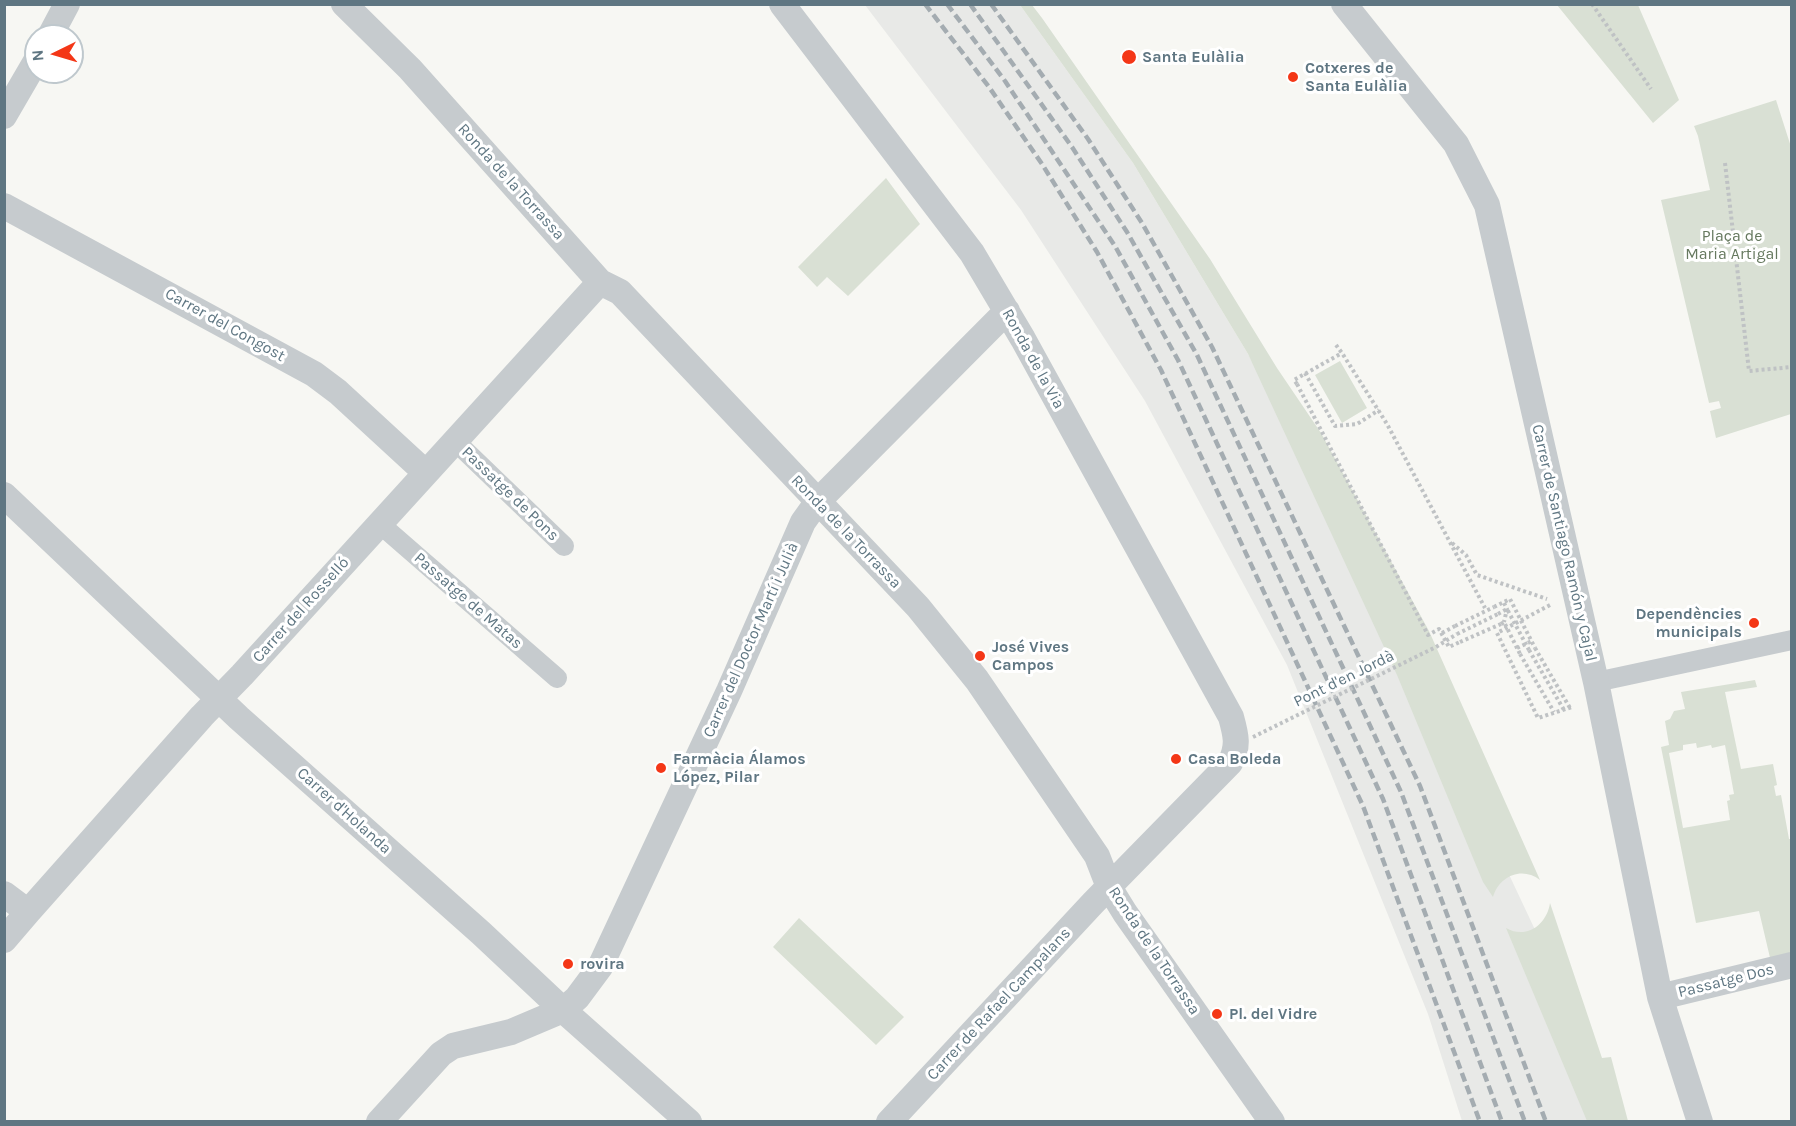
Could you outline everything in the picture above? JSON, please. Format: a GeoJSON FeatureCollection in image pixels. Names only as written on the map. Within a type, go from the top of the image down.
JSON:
{"type":"FeatureCollection","features":[{"type":"Feature","properties":{"kind":"street"},"geometry":{"type":"LineString","coordinates":[[56,24],[67,4]]}},
{"type":"Feature","properties":{"kind":"street","name":"Ronda de la Torrassa"},"geometry":{"type":"LineString","coordinates":[[344,4],[410,69],[600,282],[620,292],[918,607],[977,680],[1097,856],[1110,887],[1125,913],[1272,1122]]}},
{"type":"Feature","properties":{"kind":"street","name":"Ronda de la Via"},"geometry":{"type":"LineString","coordinates":[[782,4],[972,253],[1007,311],[1245,740]]}},
{"type":"Feature","properties":{"kind":"street","name":"Carrer de Santiago Ramón y Cajal"},"geometry":{"type":"LineString","coordinates":[[1344,4],[1456,144],[1487,205],[1596,682],[1660,998],[1700,1122]]}},
{"type":"Feature","properties":{"kind":"street"},"geometry":{"type":"LineString","coordinates":[[4,116],[24,82]]}},
{"type":"Feature","properties":{"kind":"street","name":"Carrer del Congost"},"geometry":{"type":"LineString","coordinates":[[4,206],[314,374],[338,392],[426,473]]}},
{"type":"Feature","properties":{"kind":"street","name":"Carrer del Rosselló"},"geometry":{"type":"LineString","coordinates":[[4,940],[202,716],[456,442],[600,282]]}},
{"type":"Feature","properties":{"kind":"street","name":"Carrer del Doctor Martí i Julià"},"geometry":{"type":"LineString","coordinates":[[379,1122],[441,1054],[453,1046],[511,1032],[563,1010],[577,998],[600,967],[729,691],[803,522],[818,501],[1007,311]]}},
{"type":"Feature","properties":{"kind":"street","name":"Passatge de Pons"},"geometry":{"type":"LineString","coordinates":[[456,442],[564,546]]}},
{"type":"Feature","properties":{"kind":"street","name":"Carrer d'Holanda"},"geometry":{"type":"LineString","coordinates":[[4,495],[219,699],[689,1122]]}},
{"type":"Feature","properties":{"kind":"street","name":"Passatge de Matas"},"geometry":{"type":"LineString","coordinates":[[380,524],[557,678]]}},
{"type":"Feature","properties":{"kind":"street"},"geometry":{"type":"LineString","coordinates":[[1596,682],[1791,640]]}},
{"type":"Feature","properties":{"kind":"street","name":"Carrer de Rafael Campalans"},"geometry":{"type":"LineString","coordinates":[[889,1122],[1084,912],[1230,763],[1245,740]]}},
{"type":"Feature","properties":{"kind":"street"},"geometry":{"type":"LineString","coordinates":[[4,894],[28,912]]}},
{"type":"Feature","properties":{"kind":"street","name":"Passatge Dos"},"geometry":{"type":"LineString","coordinates":[[1660,998],[1791,965]]}},
{"type":"Feature","properties":{"kind":"path"},"geometry":{"type":"LineString","coordinates":[[1592,4],[1651,89]]}},
{"type":"Feature","properties":{"kind":"path"},"geometry":{"type":"LineString","coordinates":[[1725,163],[1749,371],[1791,367]]}},
{"type":"Feature","properties":{"kind":"path"},"geometry":{"type":"LineString","coordinates":[[1336,345],[1379,410],[1485,608]]}},
{"type":"Feature","properties":{"kind":"path"},"geometry":{"type":"LineString","coordinates":[[1342,353],[1294,380],[1428,635],[1439,629],[1449,647],[1502,623],[1507,609]]}},
{"type":"Feature","properties":{"kind":"path"},"geometry":{"type":"LineString","coordinates":[[1305,374],[1335,426],[1357,424],[1379,410]]}},
{"type":"Feature","properties":{"kind":"path"},"geometry":{"type":"LineString","coordinates":[[1450,540],[1466,555],[1477,575],[1556,602],[1497,633],[1538,718],[1578,706]]}},
{"type":"Feature","properties":{"kind":"path"},"geometry":{"type":"LineString","coordinates":[[1442,633],[1510,599],[1570,708]]}},
{"type":"Feature","properties":{"kind":"path"},"geometry":{"type":"LineString","coordinates":[[1504,603],[1564,710]]}},
{"type":"Feature","properties":{"kind":"path","name":"Pont d'en Jordà"},"geometry":{"type":"LineString","coordinates":[[1245,740],[1436,647],[1445,640],[1507,609]]}},
{"type":"Feature","properties":{"kind":"path"},"geometry":{"type":"LineString","coordinates":[[1502,623],[1554,712]]}},
{"type":"Feature","properties":{"kind":"path"},"geometry":{"type":"LineString","coordinates":[[1517,648],[1532,641]]}},
{"type":"Feature","properties":{"kind":"shaded area"},"geometry":{"type":"Polygon","coordinates":[[[865,5],[1020,5],[1133,163],[1248,354],[1393,628],[1561,985],[1609,1121],[1462,1121],[1428,1014],[1287,665],[1145,401],[1021,210],[865,5]]]}},
{"type":"Feature","properties":{"kind":"green space"},"geometry":{"type":"Polygon","coordinates":[[[1020,5],[1032,5],[1042,18],[1210,259],[1277,368],[1321,433],[1429,631],[1540,880],[1526,874],[1512,875],[1500,884],[1493,897],[1483,882],[1397,675],[1248,354],[1133,163],[1020,5]]]}},
{"type":"Feature","properties":{"kind":"green space"},"geometry":{"type":"Polygon","coordinates":[[[1557,5],[1638,5],[1679,100],[1653,123],[1557,5]]]}},
{"type":"Feature","properties":{"kind":"green space","name":"Plaça de Maria Artigal"},"geometry":{"type":"Polygon","coordinates":[[[1776,100],[1792,150],[1791,414],[1716,438],[1710,411],[1721,408],[1719,401],[1709,403],[1661,200],[1710,190],[1694,126],[1776,100]]]}},
{"type":"Feature","properties":{"kind":"green space"},"geometry":{"type":"Polygon","coordinates":[[[886,178],[920,224],[848,296],[827,277],[817,287],[798,267],[886,178]]]}},
{"type":"Feature","properties":{"kind":"green space"},"geometry":{"type":"Polygon","coordinates":[[[1340,361],[1367,408],[1342,423],[1315,375],[1340,361]]]}},
{"type":"Feature","properties":{"kind":"green space"},"geometry":{"type":"Polygon","coordinates":[[[1755,680],[1757,687],[1725,692],[1741,769],[1773,764],[1777,785],[1774,786],[1776,796],[1781,795],[1789,839],[1791,839],[1791,957],[1771,962],[1759,911],[1696,923],[1661,747],[1669,745],[1665,721],[1670,719],[1674,711],[1685,709],[1681,692],[1755,680]],[[1696,743],[1683,745],[1683,750],[1669,753],[1683,828],[1730,820],[1727,801],[1730,800],[1729,795],[1734,794],[1725,745],[1697,748],[1696,743]]]}},
{"type":"Feature","properties":{"kind":"green space"},"geometry":{"type":"Polygon","coordinates":[[[1550,903],[1602,1058],[1611,1057],[1628,1121],[1587,1121],[1506,928],[1521,932],[1535,928],[1545,917],[1550,903]]]}},
{"type":"Feature","properties":{"kind":"green space"},"geometry":{"type":"Polygon","coordinates":[[[799,918],[904,1017],[876,1045],[773,947],[799,918]]]}},
{"type":"Feature","properties":{"kind":"railway"},"geometry":{"type":"LineString","coordinates":[[925,4],[989,87],[1042,164],[1097,252],[1161,370],[1363,806],[1480,1122]]}},
{"type":"Feature","properties":{"kind":"railway"},"geometry":{"type":"LineString","coordinates":[[947,4],[1005,81],[1115,246],[1178,360],[1383,799],[1502,1122]]}},
{"type":"Feature","properties":{"kind":"railway"},"geometry":{"type":"LineString","coordinates":[[970,4],[1072,147],[1127,232],[1197,355],[1401,792],[1525,1122]]}},
{"type":"Feature","properties":{"kind":"railway"},"geometry":{"type":"LineString","coordinates":[[991,4],[1088,139],[1142,223],[1212,347],[1420,786],[1546,1122]]}},
{"type":"Feature","properties":{"kind":"place","name":"Santa Eulàlia"},"geometry":{"type":"Point","coordinates":[1129,57]}},
{"type":"Feature","properties":{"kind":"place","name":"Cotxeres de Santa Eulàlia"},"geometry":{"type":"Point","coordinates":[1293,77]}},
{"type":"Feature","properties":{"kind":"place","name":"Dependències municipals"},"geometry":{"type":"Point","coordinates":[1754,623]}},
{"type":"Feature","properties":{"kind":"place","name":"José Vives Campos"},"geometry":{"type":"Point","coordinates":[980,656]}},
{"type":"Feature","properties":{"kind":"place","name":"Casa Boleda"},"geometry":{"type":"Point","coordinates":[1176,759]}},
{"type":"Feature","properties":{"kind":"place","name":"Farmàcia Álamos López, Pilar"},"geometry":{"type":"Point","coordinates":[661,768]}},
{"type":"Feature","properties":{"kind":"place","name":"rovira"},"geometry":{"type":"Point","coordinates":[568,964]}},
{"type":"Feature","properties":{"kind":"place","name":"Pl. del Vidre"},"geometry":{"type":"Point","coordinates":[1217,1014]}}]}
